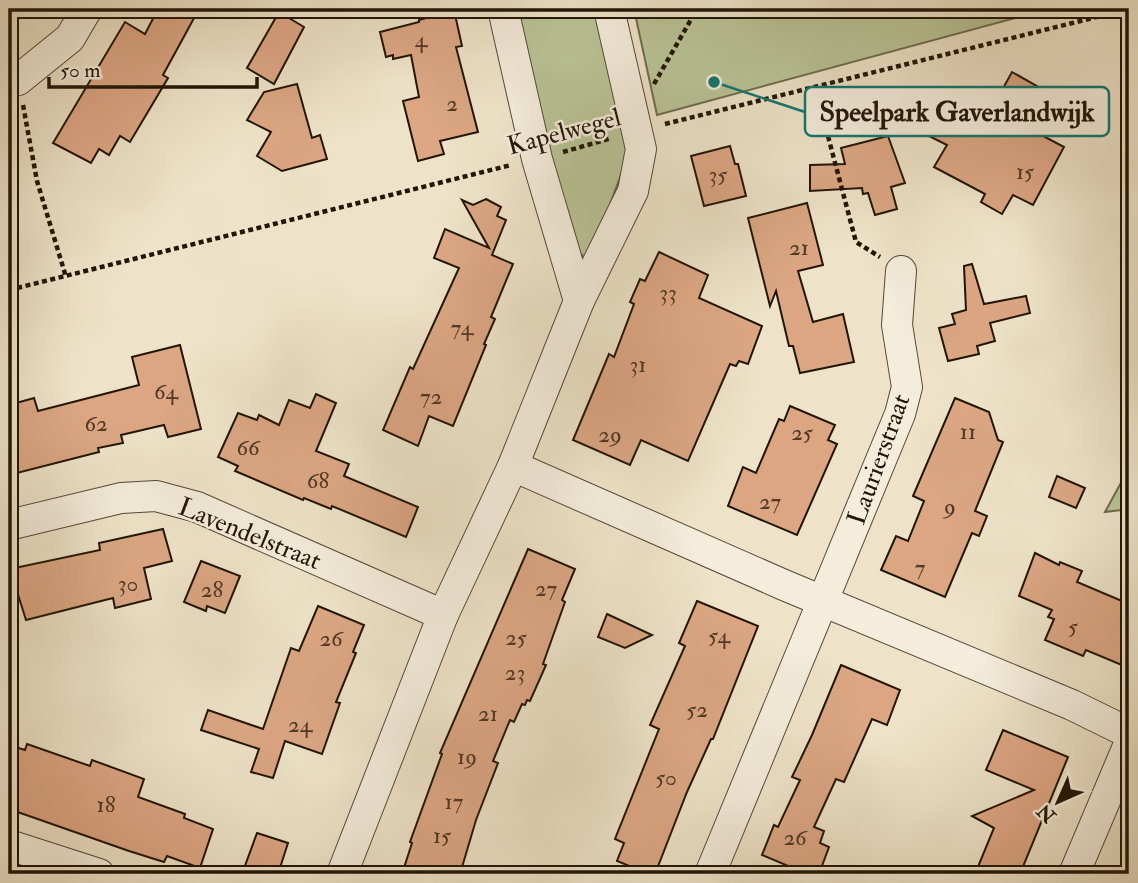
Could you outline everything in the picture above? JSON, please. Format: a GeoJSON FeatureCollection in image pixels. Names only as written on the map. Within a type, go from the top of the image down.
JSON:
{"type":"FeatureCollection","features":[{"type":"Feature","properties":{"kind":"street"},"geometry":{"type":"LineString","coordinates":[[18,80],[70,38],[87,9]]}},
{"type":"Feature","properties":{"kind":"street"},"geometry":{"type":"LineString","coordinates":[[503,9],[537,159],[579,301]]}},
{"type":"Feature","properties":{"kind":"street"},"geometry":{"type":"LineString","coordinates":[[342,874],[443,615],[513,466],[579,301],[633,191],[640,149],[609,9]]}},
{"type":"Feature","properties":{"kind":"street","name":"Laurierstraat"},"geometry":{"type":"LineString","coordinates":[[710,874],[901,414],[907,387],[897,325],[901,271]]}},
{"type":"Feature","properties":{"kind":"street"},"geometry":{"type":"LineString","coordinates":[[513,466],[1072,705],[1129,733]]}},
{"type":"Feature","properties":{"kind":"street","name":"Lavendelstraat"},"geometry":{"type":"LineString","coordinates":[[9,525],[121,498],[156,496],[197,507],[443,615]]}},
{"type":"Feature","properties":{"kind":"street"},"geometry":{"type":"LineString","coordinates":[[1074,874],[1129,744]]}},
{"type":"Feature","properties":{"kind":"street"},"geometry":{"type":"LineString","coordinates":[[9,845],[99,874]]}},
{"type":"Feature","properties":{"kind":"path"},"geometry":{"type":"LineString","coordinates":[[636,125],[697,9]]}},
{"type":"Feature","properties":{"kind":"path","name":"Kapelwegel"},"geometry":{"type":"LineString","coordinates":[[9,290],[537,159],[636,125],[815,88],[1129,9]]}},
{"type":"Feature","properties":{"kind":"path"},"geometry":{"type":"LineString","coordinates":[[18,80],[37,181],[66,277]]}},
{"type":"Feature","properties":{"kind":"path"},"geometry":{"type":"LineString","coordinates":[[815,88],[856,242],[901,271]]}},
{"type":"Feature","properties":{"kind":"green space"},"geometry":{"type":"Polygon","coordinates":[[[516,9],[598,9],[631,147],[589,262],[570,243],[516,9]]]}},
{"type":"Feature","properties":{"kind":"green space"},"geometry":{"type":"Polygon","coordinates":[[[634,9],[1044,9],[1045,10],[657,115],[634,9]]]}},
{"type":"Feature","properties":{"kind":"green space"},"geometry":{"type":"Polygon","coordinates":[[[1129,468],[1129,509],[1105,512],[1129,468]]]}},
{"type":"Feature","properties":{"kind":"building"},"geometry":{"type":"Polygon","coordinates":[[[158,9],[199,9],[163,75],[168,78],[130,142],[120,136],[109,155],[99,149],[91,163],[53,143],[125,22],[145,34],[158,9]]]}},
{"type":"Feature","properties":{"kind":"building"},"geometry":{"type":"Polygon","coordinates":[[[454,10],[462,46],[456,47],[478,132],[440,141],[444,154],[418,161],[403,101],[419,97],[411,55],[393,59],[393,55],[386,57],[380,32],[454,10]]]}},
{"type":"Feature","properties":{"kind":"building"},"geometry":{"type":"Polygon","coordinates":[[[279,12],[304,27],[274,84],[247,68],[279,12]]]}},
{"type":"Feature","properties":{"kind":"building"},"geometry":{"type":"Polygon","coordinates":[[[1012,72],[1049,93],[1036,116],[1052,124],[1045,137],[1064,147],[1033,205],[1013,195],[1002,214],[981,202],[985,194],[934,167],[947,145],[929,136],[949,101],[985,121],[1012,72]]]}},
{"type":"Feature","properties":{"kind":"building"},"geometry":{"type":"Polygon","coordinates":[[[297,84],[312,138],[320,135],[327,159],[282,171],[257,156],[271,132],[247,120],[264,92],[297,84]]]}},
{"type":"Feature","properties":{"kind":"building"},"geometry":{"type":"Polygon","coordinates":[[[888,136],[905,183],[891,187],[897,209],[875,215],[868,193],[863,194],[862,188],[810,191],[810,165],[845,164],[841,148],[888,136]]]}},
{"type":"Feature","properties":{"kind":"building"},"geometry":{"type":"Polygon","coordinates":[[[730,146],[735,164],[738,164],[746,196],[704,206],[691,156],[730,146]]]}},
{"type":"Feature","properties":{"kind":"building"},"geometry":{"type":"Polygon","coordinates":[[[486,199],[501,207],[497,216],[506,220],[492,255],[513,264],[491,317],[495,319],[484,344],[486,345],[453,426],[429,416],[418,446],[383,430],[410,367],[413,369],[459,268],[434,258],[445,229],[489,248],[462,200],[473,205],[486,199]]]}},
{"type":"Feature","properties":{"kind":"building"},"geometry":{"type":"Polygon","coordinates":[[[807,203],[823,265],[798,271],[813,322],[843,314],[854,362],[800,373],[793,346],[789,346],[776,291],[770,306],[748,218],[807,203]]]}},
{"type":"Feature","properties":{"kind":"building"},"geometry":{"type":"Polygon","coordinates":[[[659,252],[708,275],[699,298],[762,326],[748,364],[739,361],[736,366],[730,364],[688,461],[641,440],[630,465],[573,440],[609,354],[614,357],[634,304],[630,302],[640,279],[645,281],[659,252]]]}},
{"type":"Feature","properties":{"kind":"building"},"geometry":{"type":"Polygon","coordinates":[[[972,264],[984,304],[1026,296],[1030,313],[990,323],[995,341],[977,346],[979,354],[948,361],[939,328],[955,324],[952,314],[966,310],[964,266],[972,264]]]}},
{"type":"Feature","properties":{"kind":"building"},"geometry":{"type":"Polygon","coordinates":[[[180,345],[201,429],[168,437],[164,425],[121,435],[123,443],[98,448],[99,452],[9,475],[9,405],[34,398],[38,411],[139,385],[132,357],[180,345]]]}},
{"type":"Feature","properties":{"kind":"building"},"geometry":{"type":"Polygon","coordinates":[[[316,394],[336,403],[316,451],[349,464],[344,476],[418,507],[406,537],[332,506],[331,509],[304,498],[303,500],[235,471],[238,466],[218,457],[238,413],[257,420],[259,415],[279,425],[289,400],[310,408],[316,394]]]}},
{"type":"Feature","properties":{"kind":"building"},"geometry":{"type":"Polygon","coordinates":[[[955,398],[989,412],[998,440],[1003,442],[975,511],[987,516],[979,536],[972,533],[945,597],[881,570],[896,536],[908,541],[924,501],[913,496],[955,398]]]}},
{"type":"Feature","properties":{"kind":"building"},"geometry":{"type":"Polygon","coordinates":[[[790,406],[835,425],[828,440],[837,444],[797,535],[728,506],[743,467],[756,473],[779,419],[784,421],[790,406]]]}},
{"type":"Feature","properties":{"kind":"building"},"geometry":{"type":"Polygon","coordinates":[[[1057,476],[1085,488],[1076,508],[1049,497],[1057,476]]]}},
{"type":"Feature","properties":{"kind":"building"},"geometry":{"type":"Polygon","coordinates":[[[163,529],[172,561],[144,568],[151,599],[115,608],[113,598],[26,620],[10,569],[100,550],[99,543],[163,529]]]}},
{"type":"Feature","properties":{"kind":"building"},"geometry":{"type":"Polygon","coordinates":[[[528,549],[575,569],[562,600],[565,602],[543,664],[546,665],[530,701],[522,704],[514,722],[510,720],[493,761],[498,763],[476,820],[460,874],[402,874],[412,843],[410,842],[442,754],[440,753],[528,549]]]}},
{"type":"Feature","properties":{"kind":"building"},"geometry":{"type":"Polygon","coordinates":[[[1035,553],[1059,565],[1060,562],[1082,571],[1077,582],[1129,604],[1129,668],[1086,650],[1083,656],[1045,640],[1054,619],[1048,617],[1052,610],[1019,596],[1035,553]]]}},
{"type":"Feature","properties":{"kind":"building"},"geometry":{"type":"Polygon","coordinates":[[[201,561],[240,576],[225,613],[207,606],[206,611],[184,602],[201,561]]]}},
{"type":"Feature","properties":{"kind":"building"},"geometry":{"type":"Polygon","coordinates":[[[697,601],[758,626],[655,874],[649,874],[617,861],[624,843],[615,839],[659,729],[650,725],[685,646],[679,643],[697,601]]]}},
{"type":"Feature","properties":{"kind":"building"},"geometry":{"type":"Polygon","coordinates":[[[318,606],[364,625],[336,702],[340,703],[322,754],[285,741],[273,778],[251,772],[259,749],[201,730],[208,710],[263,729],[291,648],[299,651],[318,606]]]}},
{"type":"Feature","properties":{"kind":"building"},"geometry":{"type":"Polygon","coordinates":[[[607,614],[652,635],[625,648],[598,637],[607,614]]]}},
{"type":"Feature","properties":{"kind":"building"},"geometry":{"type":"Polygon","coordinates":[[[841,665],[900,690],[887,725],[872,719],[844,782],[836,779],[814,827],[824,831],[820,843],[829,847],[819,874],[807,874],[762,855],[774,825],[778,827],[800,780],[792,777],[841,665]]]}},
{"type":"Feature","properties":{"kind":"building"},"geometry":{"type":"Polygon","coordinates":[[[1003,730],[1068,757],[1020,874],[975,874],[994,828],[972,816],[1034,790],[986,770],[1003,730]]]}},
{"type":"Feature","properties":{"kind":"building"},"geometry":{"type":"Polygon","coordinates":[[[27,744],[90,766],[92,760],[144,779],[138,797],[185,814],[184,818],[213,829],[200,868],[167,856],[164,862],[9,809],[9,798],[14,784],[9,781],[9,745],[25,750],[27,744]]]}},
{"type":"Feature","properties":{"kind":"building"},"geometry":{"type":"Polygon","coordinates":[[[257,833],[288,843],[278,874],[242,874],[257,833]]]}},
{"type":"Feature","properties":{"kind":"place","name":"Speelpark Gaverlandwijk"},"geometry":{"type":"Point","coordinates":[714,82]}}]}
